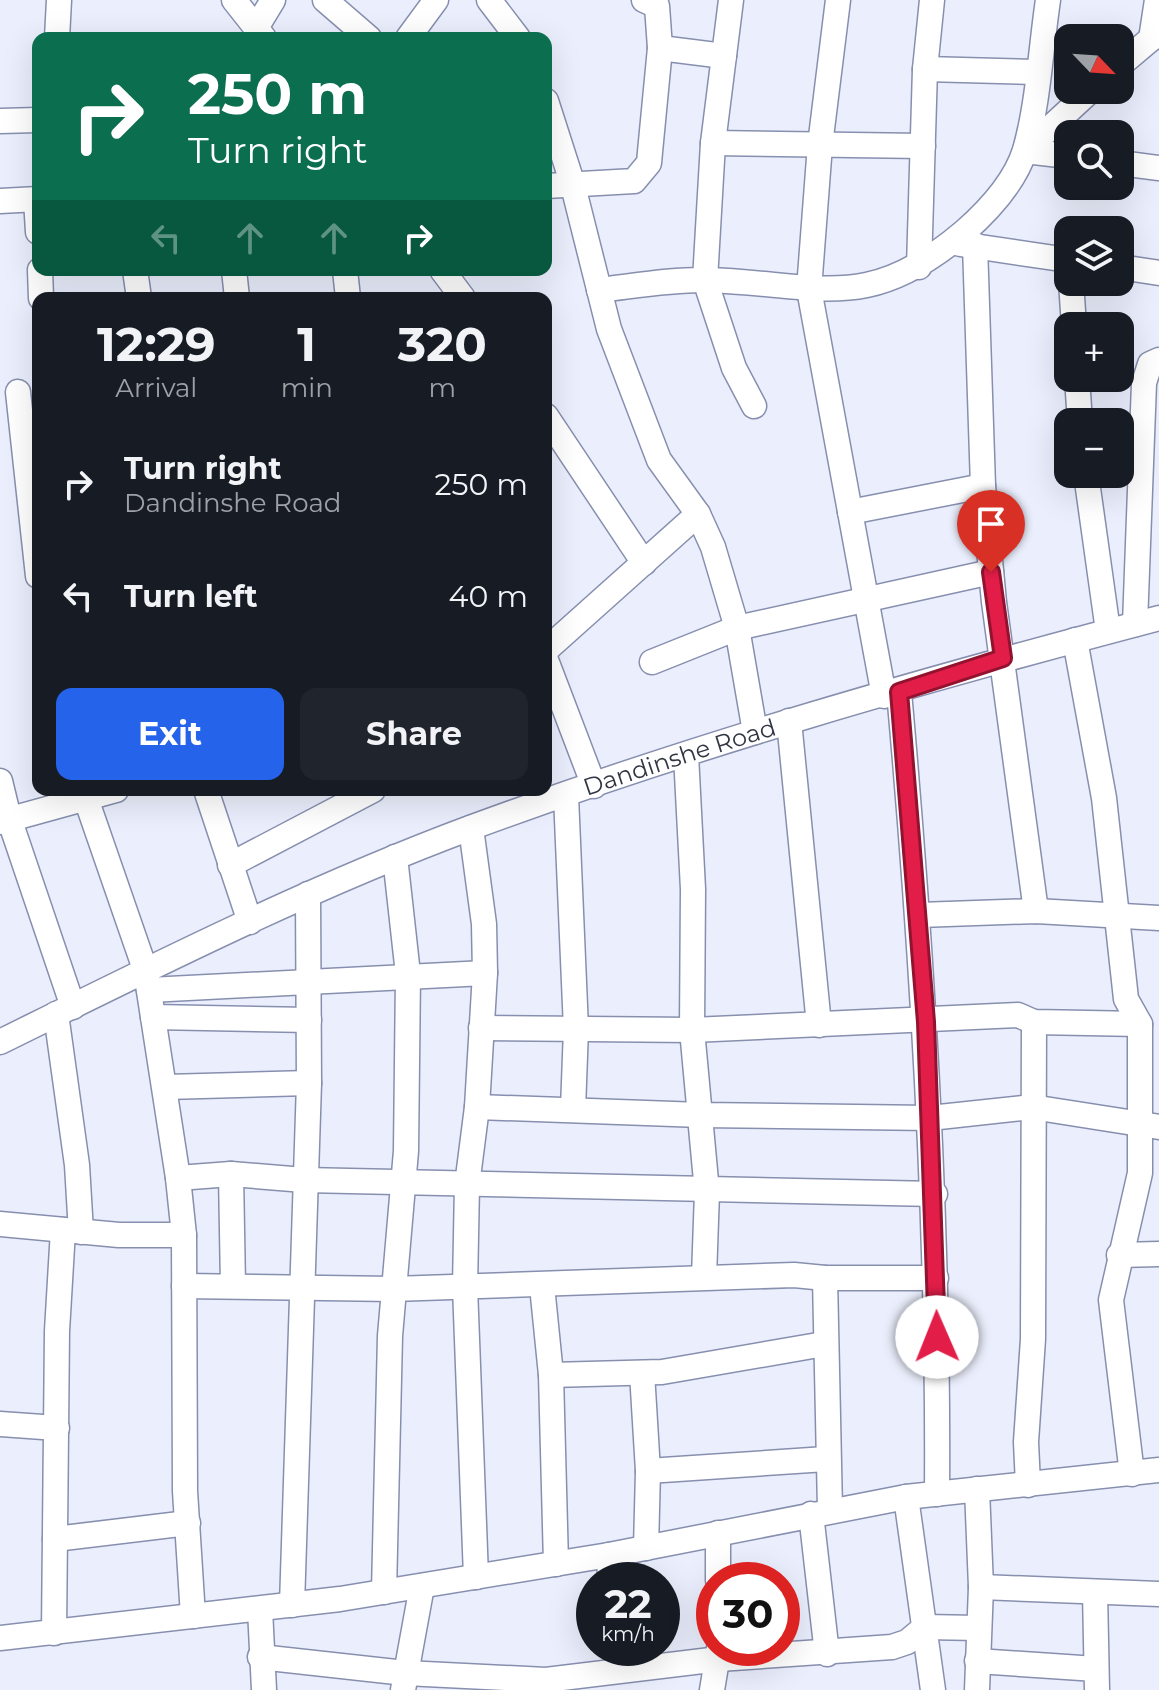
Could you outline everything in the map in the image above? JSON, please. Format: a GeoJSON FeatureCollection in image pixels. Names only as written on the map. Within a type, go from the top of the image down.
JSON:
{"type":"FeatureCollection","features":[{"type":"Feature","properties":{"kind":"street"},"geometry":{"type":"LineString","coordinates":[[57,32],[59,0]]}},
{"type":"Feature","properties":{"kind":"street"},"geometry":{"type":"LineString","coordinates":[[234,0],[259,32]]}},
{"type":"Feature","properties":{"kind":"street"},"geometry":{"type":"LineString","coordinates":[[260,32],[273,0]]}},
{"type":"Feature","properties":{"kind":"street"},"geometry":{"type":"LineString","coordinates":[[325,0],[362,32]]}},
{"type":"Feature","properties":{"kind":"street"},"geometry":{"type":"LineString","coordinates":[[412,32],[436,0]]}},
{"type":"Feature","properties":{"kind":"street"},"geometry":{"type":"LineString","coordinates":[[489,0],[513,32]]}},
{"type":"Feature","properties":{"kind":"street"},"geometry":{"type":"LineString","coordinates":[[552,185],[572,182],[622,183],[643,174],[649,163],[660,48],[657,6],[644,0]]}},
{"type":"Feature","properties":{"kind":"street"},"geometry":{"type":"LineString","coordinates":[[731,0],[713,143],[705,280],[734,368],[754,406]]}},
{"type":"Feature","properties":{"kind":"street"},"geometry":{"type":"LineString","coordinates":[[838,0],[820,145],[809,289],[865,601],[892,694],[919,915],[935,1194],[937,1494]]}},
{"type":"Feature","properties":{"kind":"street"},"geometry":{"type":"LineString","coordinates":[[919,267],[925,69],[932,0]]}},
{"type":"Feature","properties":{"kind":"street"},"geometry":{"type":"LineString","coordinates":[[599,290],[705,280],[809,289],[858,288],[919,267],[962,244],[1005,189],[1025,151],[1048,0]]}},
{"type":"Feature","properties":{"kind":"street"},"geometry":{"type":"LineString","coordinates":[[1134,53],[1155,36],[1157,0]]}},
{"type":"Feature","properties":{"kind":"street"},"geometry":{"type":"LineString","coordinates":[[660,48],[724,56]]}},
{"type":"Feature","properties":{"kind":"street"},"geometry":{"type":"LineString","coordinates":[[925,69],[1037,72]]}},
{"type":"Feature","properties":{"kind":"street"},"geometry":{"type":"LineString","coordinates":[[1025,151],[1076,104]]}},
{"type":"Feature","properties":{"kind":"street"},"geometry":{"type":"LineString","coordinates":[[0,121],[32,120]]}},
{"type":"Feature","properties":{"kind":"street"},"geometry":{"type":"LineString","coordinates":[[552,120],[572,182],[609,329],[659,460],[698,514],[713,547],[737,628],[755,732]]}},
{"type":"Feature","properties":{"kind":"street"},"geometry":{"type":"LineString","coordinates":[[713,143],[923,146]]}},
{"type":"Feature","properties":{"kind":"street"},"geometry":{"type":"LineString","coordinates":[[1025,151],[1054,154]]}},
{"type":"Feature","properties":{"kind":"street"},"geometry":{"type":"LineString","coordinates":[[1134,165],[1159,168]]}},
{"type":"Feature","properties":{"kind":"street"},"geometry":{"type":"LineString","coordinates":[[0,201],[32,200]]}},
{"type":"Feature","properties":{"kind":"street"},"geometry":{"type":"LineString","coordinates":[[962,244],[1054,258]]}},
{"type":"Feature","properties":{"kind":"street"},"geometry":{"type":"LineString","coordinates":[[962,244],[991,572],[1036,911]]}},
{"type":"Feature","properties":{"kind":"street"},"geometry":{"type":"LineString","coordinates":[[1134,269],[1159,273]]}},
{"type":"Feature","properties":{"kind":"street"},"geometry":{"type":"LineString","coordinates":[[1135,624],[1144,383],[1150,364],[1159,360]]}},
{"type":"Feature","properties":{"kind":"street"},"geometry":{"type":"LineString","coordinates":[[19,392],[32,518]]}},
{"type":"Feature","properties":{"kind":"street"},"geometry":{"type":"LineString","coordinates":[[552,425],[644,563]]}},
{"type":"Feature","properties":{"kind":"street"},"geometry":{"type":"LineString","coordinates":[[850,512],[983,486]]}},
{"type":"Feature","properties":{"kind":"street"},"geometry":{"type":"LineString","coordinates":[[1088,488],[1108,631]]}},
{"type":"Feature","properties":{"kind":"street"},"geometry":{"type":"LineString","coordinates":[[552,645],[698,514]]}},
{"type":"Feature","properties":{"kind":"street"},"geometry":{"type":"LineString","coordinates":[[652,662],[737,628],[991,572]]}},
{"type":"Feature","properties":{"kind":"street","name":"Dandinshe Road"},"geometry":{"type":"LineString","coordinates":[[0,1042],[65,1010],[147,981],[250,922],[308,894],[471,828],[789,721],[892,694],[1003,658],[1159,618]]}},
{"type":"Feature","properties":{"kind":"street"},"geometry":{"type":"LineString","coordinates":[[0,1638],[384,1592],[609,1555],[906,1497],[1151,1475],[1111,1300],[1150,1126],[1140,1024],[1126,999],[1104,798],[1075,640]]}},
{"type":"Feature","properties":{"kind":"street"},"geometry":{"type":"LineString","coordinates":[[552,676],[594,786]]}},
{"type":"Feature","properties":{"kind":"street"},"geometry":{"type":"LineString","coordinates":[[789,721],[819,1025]]}},
{"type":"Feature","properties":{"kind":"street"},"geometry":{"type":"LineString","coordinates":[[686,755],[693,889],[692,1030],[707,1192],[704,1277]]}},
{"type":"Feature","properties":{"kind":"street"},"geometry":{"type":"LineString","coordinates":[[0,781],[5,820],[65,1010],[77,1165],[57,1428],[54,1633]]}},
{"type":"Feature","properties":{"kind":"street"},"geometry":{"type":"LineString","coordinates":[[5,820],[78,796]]}},
{"type":"Feature","properties":{"kind":"street"},"geometry":{"type":"LineString","coordinates":[[85,796],[147,981],[166,1087],[184,1235],[188,1523],[193,1616]]}},
{"type":"Feature","properties":{"kind":"street"},"geometry":{"type":"LineString","coordinates":[[208,796],[250,922]]}},
{"type":"Feature","properties":{"kind":"street"},"geometry":{"type":"LineString","coordinates":[[230,865],[362,796]]}},
{"type":"Feature","properties":{"kind":"street"},"geometry":{"type":"LineString","coordinates":[[566,796],[576,1029],[573,1109]]}},
{"type":"Feature","properties":{"kind":"street"},"geometry":{"type":"LineString","coordinates":[[471,828],[482,901],[485,973],[477,1107],[467,1185],[465,1287],[476,1577]]}},
{"type":"Feature","properties":{"kind":"street"},"geometry":{"type":"LineString","coordinates":[[384,1592],[393,1289],[403,1182],[408,974],[395,857]]}},
{"type":"Feature","properties":{"kind":"street"},"geometry":{"type":"LineString","coordinates":[[292,1605],[309,1083],[308,894]]}},
{"type":"Feature","properties":{"kind":"street"},"geometry":{"type":"LineString","coordinates":[[919,915],[1036,911],[1159,918]]}},
{"type":"Feature","properties":{"kind":"street"},"geometry":{"type":"LineString","coordinates":[[147,981],[310,981],[408,974],[485,973]]}},
{"type":"Feature","properties":{"kind":"street"},"geometry":{"type":"LineString","coordinates":[[481,1028],[692,1030],[926,1022],[1018,1015],[1034,1022],[1140,1024]]}},
{"type":"Feature","properties":{"kind":"street"},"geometry":{"type":"LineString","coordinates":[[153,1017],[309,1020]]}},
{"type":"Feature","properties":{"kind":"street"},"geometry":{"type":"LineString","coordinates":[[1028,1485],[1026,1442],[1033,1339],[1034,1022]]}},
{"type":"Feature","properties":{"kind":"street"},"geometry":{"type":"LineString","coordinates":[[166,1087],[309,1083]]}},
{"type":"Feature","properties":{"kind":"street"},"geometry":{"type":"LineString","coordinates":[[477,1107],[701,1115],[930,1118],[1032,1107],[1150,1126]]}},
{"type":"Feature","properties":{"kind":"street"},"geometry":{"type":"LineString","coordinates":[[178,1178],[231,1174],[304,1180],[707,1192],[935,1194]]}},
{"type":"Feature","properties":{"kind":"street"},"geometry":{"type":"LineString","coordinates":[[231,1174],[233,1286]]}},
{"type":"Feature","properties":{"kind":"street"},"geometry":{"type":"LineString","coordinates":[[0,1224],[72,1231],[184,1235]]}},
{"type":"Feature","properties":{"kind":"street"},"geometry":{"type":"LineString","coordinates":[[1119,1255],[1159,1254]]}},
{"type":"Feature","properties":{"kind":"street"},"geometry":{"type":"LineString","coordinates":[[184,1286],[304,1290],[542,1286],[794,1275],[936,1278]]}},
{"type":"Feature","properties":{"kind":"street"},"geometry":{"type":"LineString","coordinates":[[825,1278],[826,1459],[821,1512],[827,1654]]}},
{"type":"Feature","properties":{"kind":"street"},"geometry":{"type":"LineString","coordinates":[[542,1286],[551,1375],[556,1564]]}},
{"type":"Feature","properties":{"kind":"street"},"geometry":{"type":"LineString","coordinates":[[551,1375],[642,1373],[824,1344]]}},
{"type":"Feature","properties":{"kind":"street"},"geometry":{"type":"LineString","coordinates":[[642,1373],[648,1471],[646,1548]]}},
{"type":"Feature","properties":{"kind":"street"},"geometry":{"type":"LineString","coordinates":[[0,1424],[57,1428]]}},
{"type":"Feature","properties":{"kind":"street"},"geometry":{"type":"LineString","coordinates":[[648,1471],[826,1459]]}},
{"type":"Feature","properties":{"kind":"street"},"geometry":{"type":"LineString","coordinates":[[977,1489],[981,1587],[977,1690]]}},
{"type":"Feature","properties":{"kind":"street"},"geometry":{"type":"LineString","coordinates":[[906,1497],[933,1690]]}},
{"type":"Feature","properties":{"kind":"street"},"geometry":{"type":"LineString","coordinates":[[55,1539],[188,1523]]}},
{"type":"Feature","properties":{"kind":"street"},"geometry":{"type":"LineString","coordinates":[[718,1533],[718,1562]]}},
{"type":"Feature","properties":{"kind":"street"},"geometry":{"type":"LineString","coordinates":[[609,1555],[609,1562]]}},
{"type":"Feature","properties":{"kind":"street"},"geometry":{"type":"LineString","coordinates":[[404,1681],[422,1586]]}},
{"type":"Feature","properties":{"kind":"street"},"geometry":{"type":"LineString","coordinates":[[981,1587],[1159,1594]]}},
{"type":"Feature","properties":{"kind":"street"},"geometry":{"type":"LineString","coordinates":[[977,1661],[1096,1680],[1095,1592]]}},
{"type":"Feature","properties":{"kind":"street"},"geometry":{"type":"LineString","coordinates":[[260,1609],[264,1690]]}},
{"type":"Feature","properties":{"kind":"street"},"geometry":{"type":"LineString","coordinates":[[800,1654],[892,1647],[907,1642],[925,1627],[978,1628]]}},
{"type":"Feature","properties":{"kind":"street"},"geometry":{"type":"LineString","coordinates":[[260,1657],[404,1681],[546,1680],[696,1656]]}},
{"type":"Feature","properties":{"kind":"street"},"geometry":{"type":"LineString","coordinates":[[712,1690],[717,1666]]}},
{"type":"Feature","properties":{"kind":"route"},"geometry":{"type":"LineString","coordinates":[[937,1337],[935,1194],[926,1022],[899,692],[1003,658],[991,572]]}}]}
